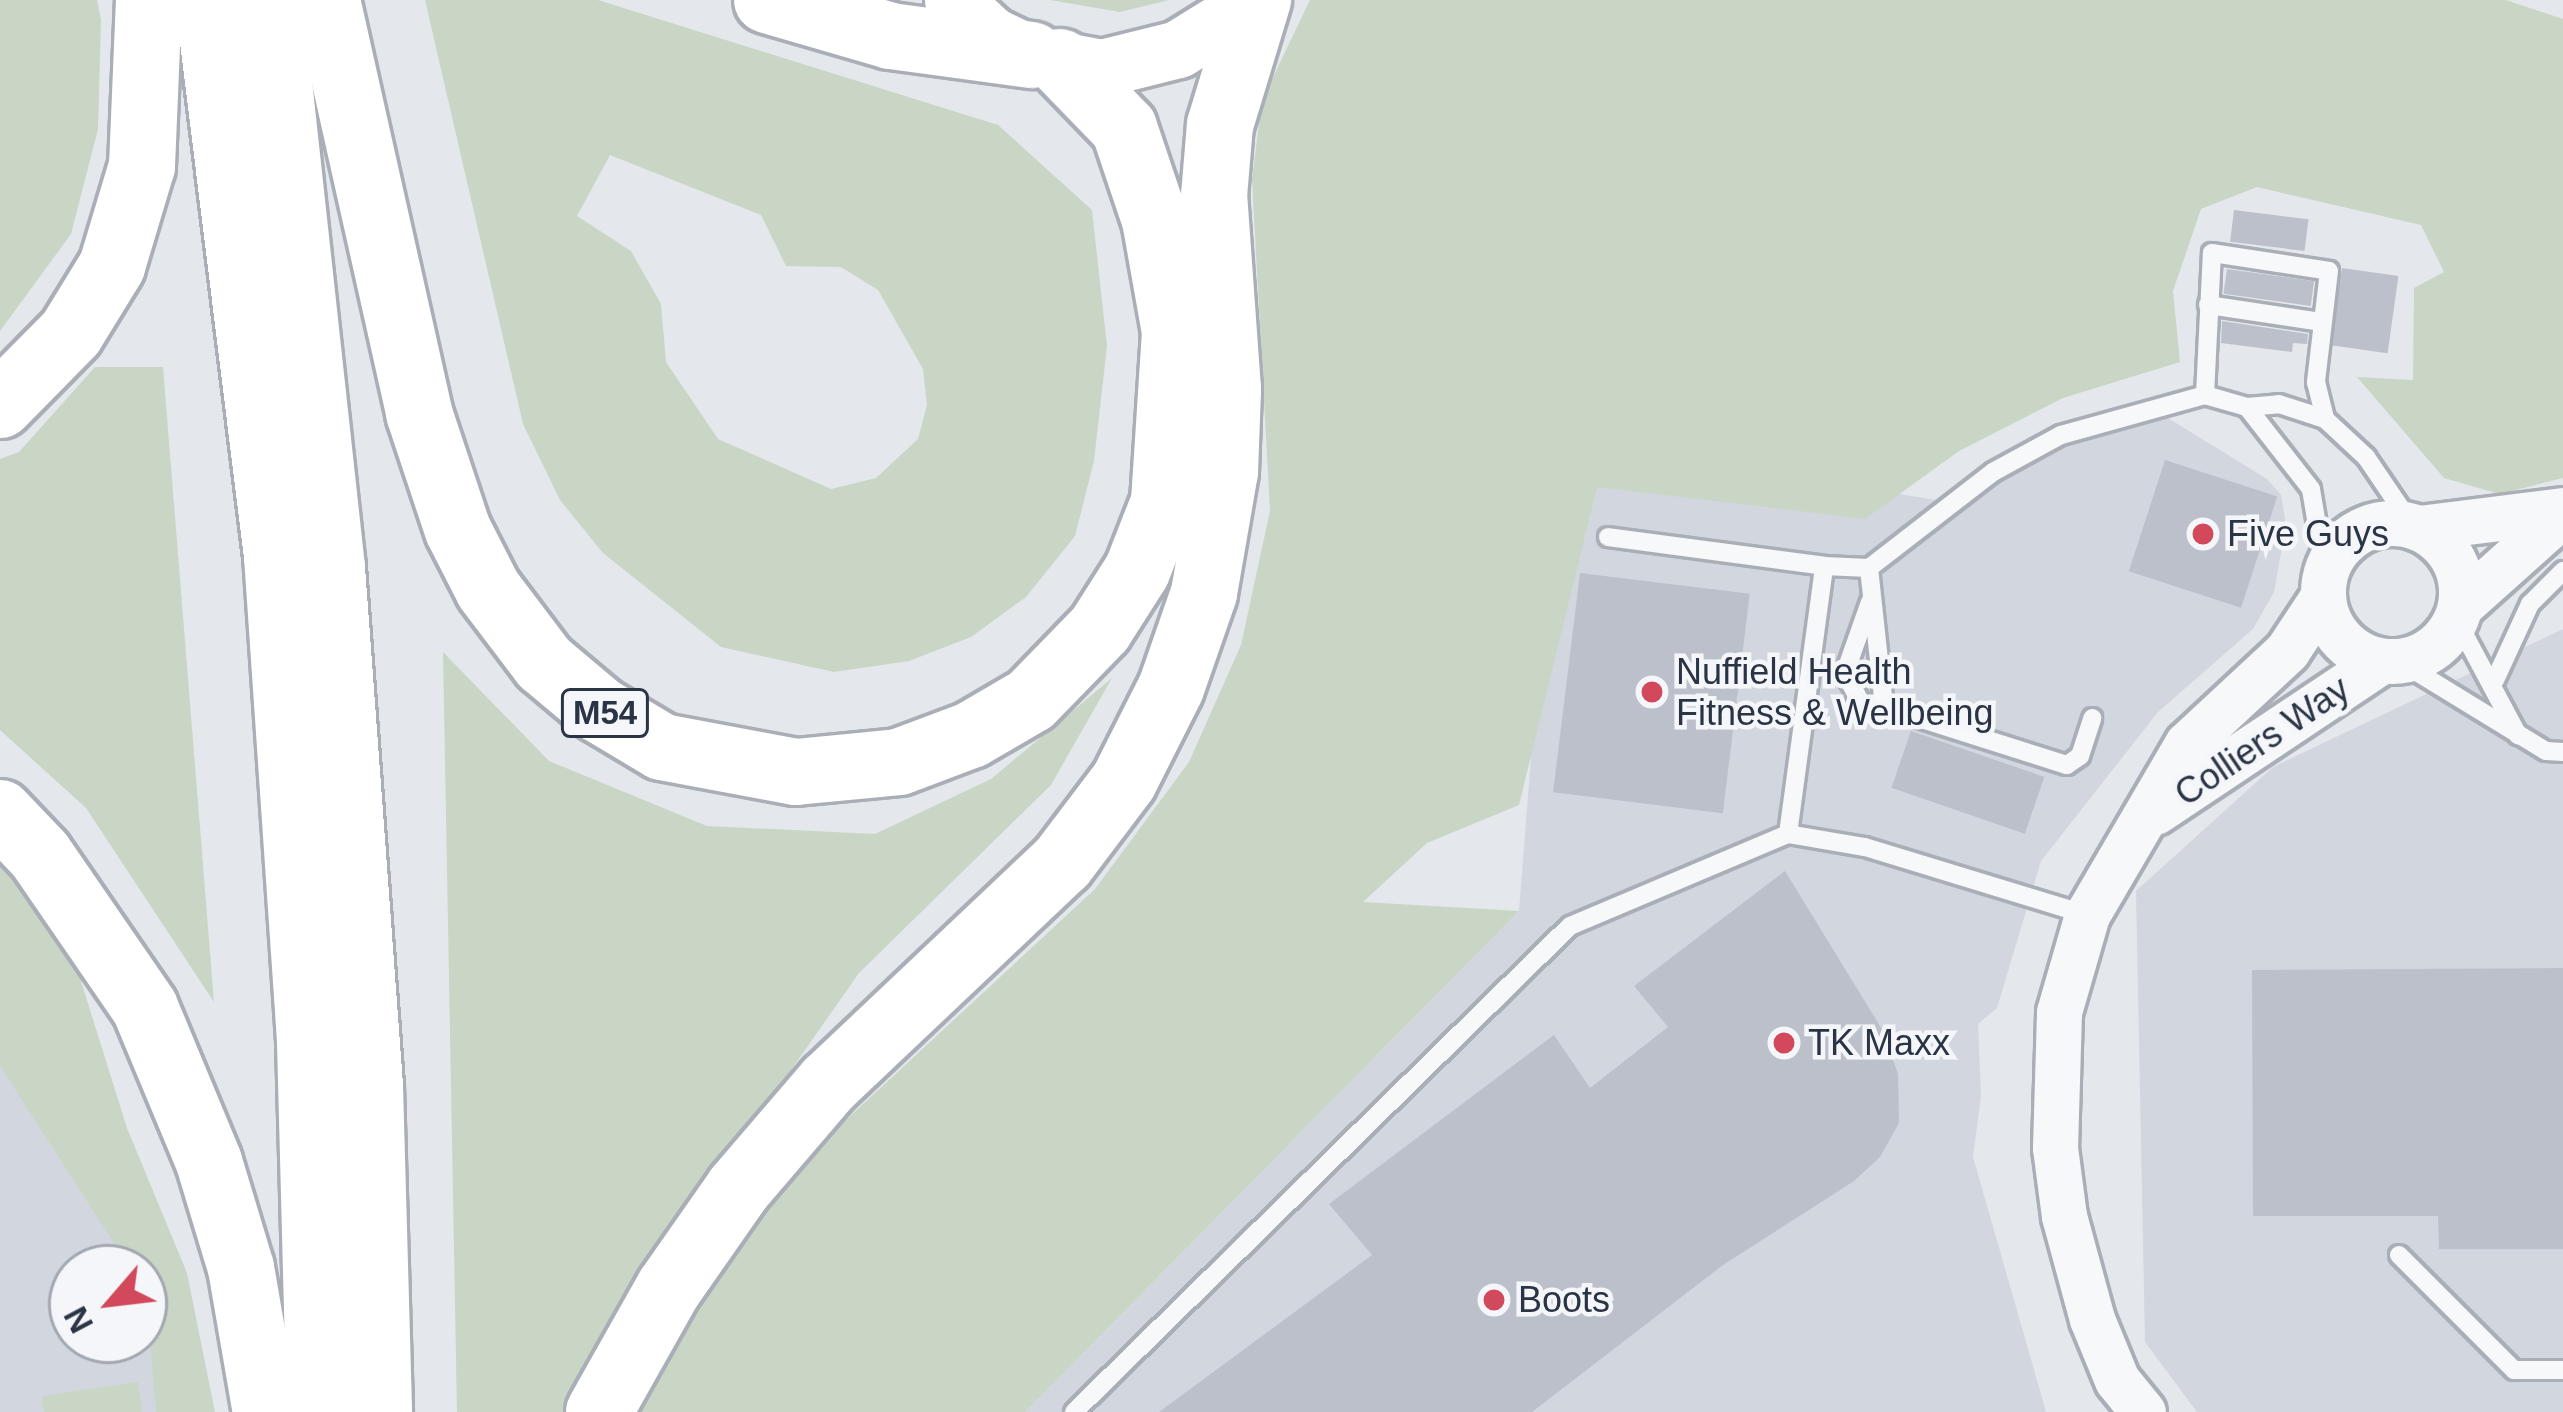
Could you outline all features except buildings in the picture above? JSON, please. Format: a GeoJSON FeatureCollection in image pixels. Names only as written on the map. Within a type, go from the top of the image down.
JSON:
{"type":"FeatureCollection","features":[{"type":"Feature","properties":{"kind":"highway"},"geometry":{"type":"LineString","coordinates":[[0,405],[71,333],[112,266],[142,166],[149,0]]}},
{"type":"Feature","properties":{"kind":"highway"},"geometry":{"type":"LineString","coordinates":[[208,0],[277,556],[310,1042],[320,1412]]}},
{"type":"Feature","properties":{"kind":"highway"},"geometry":{"type":"LineString","coordinates":[[270,0],[332,568],[370,1086],[379,1412]]}},
{"type":"Feature","properties":{"kind":"highway","name":"M54"},"geometry":{"type":"LineString","coordinates":[[327,0],[419,413],[458,530],[488,589],[544,662],[600,710],[662,747],[762,770],[856,771],[971,735],[1030,700],[1100,629],[1137,571],[1164,502],[1175,332],[1143,172],[1124,128],[1046,58]]}},
{"type":"Feature","properties":{"kind":"highway"},"geometry":{"type":"LineString","coordinates":[[767,0],[891,36],[1046,58]]}},
{"type":"Feature","properties":{"kind":"highway"},"geometry":{"type":"LineString","coordinates":[[599,1412],[669,1288],[738,1189],[829,1083],[1062,863],[1124,781],[1171,688],[1204,593],[1225,472],[1228,389],[1214,196],[1220,125],[1257,0]]}},
{"type":"Feature","properties":{"kind":"highway"},"geometry":{"type":"LineString","coordinates":[[0,814],[40,855],[145,1008],[209,1162],[241,1268],[266,1412]]}},
{"type":"Feature","properties":{"kind":"main road"},"geometry":{"type":"LineString","coordinates":[[953,0],[991,34],[1046,58],[1102,68],[1145,62],[1211,34],[1257,0]]}},
{"type":"Feature","properties":{"kind":"street","name":"Colliers Way"},"geometry":{"type":"LineString","coordinates":[[2143,821],[2390,661],[2433,648],[2458,613],[2563,512]]}},
{"type":"Feature","properties":{"kind":"street","name":"Colliers Way"},"geometry":{"type":"LineString","coordinates":[[2125,1402],[2081,1278],[2055,1148],[2059,1012],[2087,915],[2187,744],[2287,651],[2359,531],[2563,512]]}},
{"type":"Feature","properties":{"kind":"street"},"geometry":{"type":"LineString","coordinates":[[2415,527],[2457,569],[2458,613]]}},
{"type":"Feature","properties":{"kind":"street","name":"Colliers Way"},"geometry":{"type":"LineString","coordinates":[[2324,585],[2341,639],[2390,661]]}},
{"type":"Feature","properties":{"kind":"lane"},"geometry":{"type":"LineString","coordinates":[[2205,395],[2212,254],[2329,271],[2316,382],[2325,419]]}},
{"type":"Feature","properties":{"kind":"lane"},"geometry":{"type":"LineString","coordinates":[[2208,305],[2322,322]]}},
{"type":"Feature","properties":{"kind":"lane"},"geometry":{"type":"LineString","coordinates":[[1608,537],[1868,568],[1993,472],[2061,435],[2205,395],[2247,407],[2279,404],[2325,419],[2366,457],[2415,527]]}},
{"type":"Feature","properties":{"kind":"lane"},"geometry":{"type":"LineString","coordinates":[[2247,407],[2311,489],[2324,585]]}},
{"type":"Feature","properties":{"kind":"lane"},"geometry":{"type":"LineString","coordinates":[[1788,834],[1824,566]]}},
{"type":"Feature","properties":{"kind":"lane"},"geometry":{"type":"LineString","coordinates":[[1868,568],[1884,706]]}},
{"type":"Feature","properties":{"kind":"lane"},"geometry":{"type":"LineString","coordinates":[[2495,680],[2530,604],[2563,572]]}},
{"type":"Feature","properties":{"kind":"lane"},"geometry":{"type":"LineString","coordinates":[[1872,598],[1845,673],[1861,704],[1884,706],[2067,765],[2080,756],[2092,718]]}},
{"type":"Feature","properties":{"kind":"lane"},"geometry":{"type":"LineString","coordinates":[[2458,613],[2495,680],[2518,735]]}},
{"type":"Feature","properties":{"kind":"lane"},"geometry":{"type":"LineString","coordinates":[[2390,661],[2518,735],[2563,752]]}},
{"type":"Feature","properties":{"kind":"lane"},"geometry":{"type":"LineString","coordinates":[[1074,1412],[1570,926],[1788,834],[1865,847],[2087,915]]}},
{"type":"Feature","properties":{"kind":"lane"},"geometry":{"type":"LineString","coordinates":[[2398,1255],[2514,1370],[2563,1370]]}},
{"type":"Feature","properties":{"kind":"shaded area"},"geometry":{"type":"Polygon","coordinates":[[[2163,415],[2267,479],[2281,495],[2286,525],[2274,592],[2253,629],[2158,712],[2041,861],[1997,1008],[1978,1024],[1981,1096],[1973,1157],[2046,1412],[1025,1412],[1519,911],[1556,439],[1955,503],[2049,450],[2163,415]]]}},
{"type":"Feature","properties":{"kind":"shaded area"},"geometry":{"type":"Polygon","coordinates":[[[2563,629],[2563,1412],[2197,1412],[2145,1342],[2136,891],[2273,767],[2563,629]]]}},
{"type":"Feature","properties":{"kind":"shaded area"},"geometry":{"type":"Polygon","coordinates":[[[0,996],[151,1244],[48,1244],[48,1364],[168,1364],[168,1272],[176,1412],[0,1412],[0,996]]]}},
{"type":"Feature","properties":{"kind":"green space"},"geometry":{"type":"Polygon","coordinates":[[[0,0],[97,0],[101,20],[98,129],[71,234],[0,331],[0,0]]]}},
{"type":"Feature","properties":{"kind":"green space"},"geometry":{"type":"Polygon","coordinates":[[[425,0],[598,0],[998,125],[1092,210],[1107,346],[1094,461],[1075,536],[1026,597],[971,637],[909,661],[834,672],[721,647],[603,553],[560,500],[523,424],[425,0]],[[610,155],[577,216],[631,251],[661,304],[666,362],[718,439],[831,489],[876,478],[918,439],[927,405],[923,369],[878,290],[841,267],[786,266],[761,215],[610,155]]]}},
{"type":"Feature","properties":{"kind":"green space"},"geometry":{"type":"Polygon","coordinates":[[[1050,0],[1169,0],[1120,12],[1050,0]]]}},
{"type":"Feature","properties":{"kind":"green space"},"geometry":{"type":"Polygon","coordinates":[[[1310,0],[2506,0],[2563,19],[2563,478],[2500,494],[2444,478],[2357,377],[2413,380],[2414,288],[2444,272],[2421,225],[2257,187],[2201,209],[2173,291],[2180,362],[2063,398],[1959,451],[1865,519],[1597,487],[1519,805],[1427,843],[1363,902],[1519,911],[1025,1412],[631,1412],[694,1304],[792,1170],[1095,889],[1189,762],[1241,645],[1270,511],[1252,179],[1262,100],[1310,0]]]}},
{"type":"Feature","properties":{"kind":"green space"},"geometry":{"type":"Polygon","coordinates":[[[95,367],[163,367],[214,1002],[86,808],[0,730],[0,459],[19,452],[95,367]]]}},
{"type":"Feature","properties":{"kind":"green space"},"geometry":{"type":"Polygon","coordinates":[[[443,652],[549,761],[707,826],[875,834],[991,779],[1112,678],[1051,785],[859,973],[599,1344],[570,1412],[457,1412],[443,652]]]}},
{"type":"Feature","properties":{"kind":"green space"},"geometry":{"type":"Polygon","coordinates":[[[0,844],[75,962],[127,1128],[187,1273],[215,1412],[156,1412],[152,1364],[168,1364],[168,1244],[115,1244],[0,1066],[0,844]]]}},
{"type":"Feature","properties":{"kind":"green space"},"geometry":{"type":"Polygon","coordinates":[[[138,1382],[142,1412],[44,1412],[42,1396],[138,1382]]]}},
{"type":"Feature","properties":{"kind":"place","name":"Five Guys"},"geometry":{"type":"Point","coordinates":[2203,534]}},
{"type":"Feature","properties":{"kind":"place","name":"Nuffield Health Fitness & Wellbeing"},"geometry":{"type":"Point","coordinates":[1652,692]}},
{"type":"Feature","properties":{"kind":"place","name":"TK Maxx"},"geometry":{"type":"Point","coordinates":[1784,1043]}},
{"type":"Feature","properties":{"kind":"place","name":"Boots"},"geometry":{"type":"Point","coordinates":[1494,1300]}}]}
